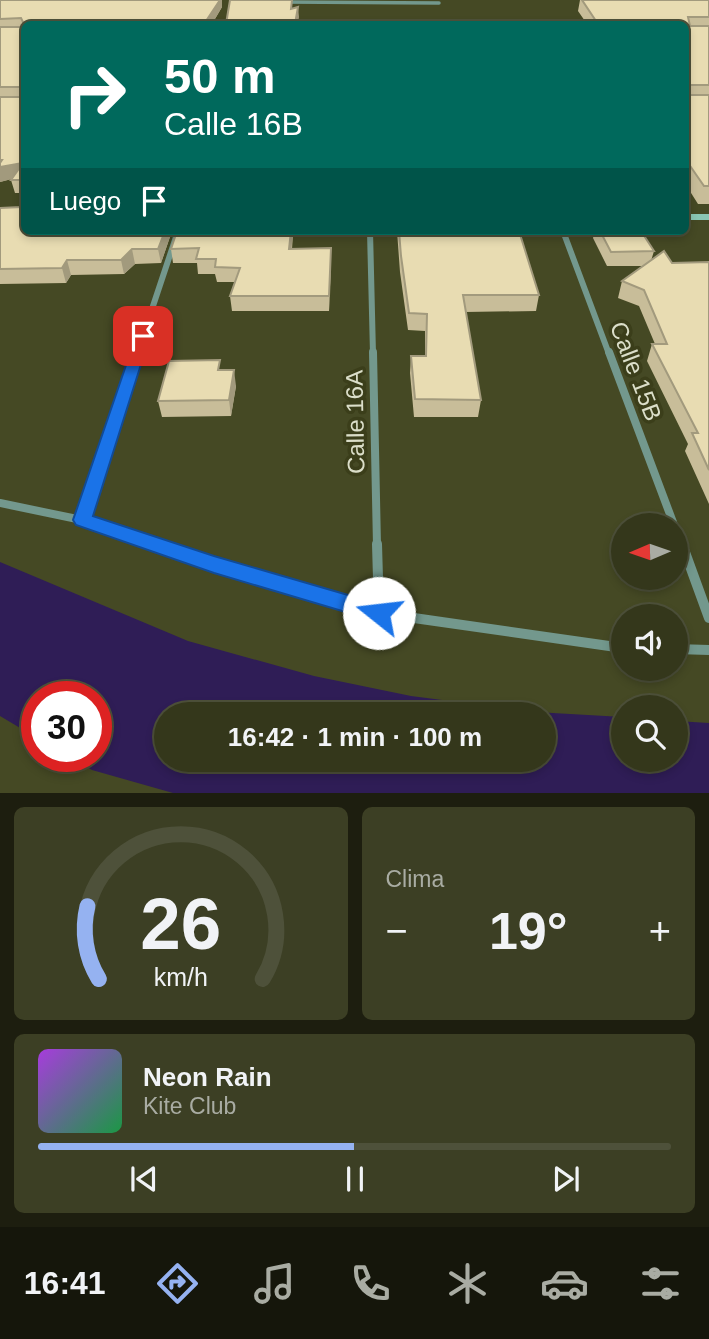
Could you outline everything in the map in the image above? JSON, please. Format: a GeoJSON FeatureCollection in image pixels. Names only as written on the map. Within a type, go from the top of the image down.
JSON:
{"type":"FeatureCollection","features":[{"type":"Feature","properties":{"kind":"main road"},"geometry":{"type":"LineString","coordinates":[[689,217],[709,217]]}},
{"type":"Feature","properties":{"kind":"street"},"geometry":{"type":"LineString","coordinates":[[279,2],[439,3]]}},
{"type":"Feature","properties":{"kind":"street"},"geometry":{"type":"LineString","coordinates":[[82,520],[177,235]]}},
{"type":"Feature","properties":{"kind":"street","name":"Calle 16A"},"geometry":{"type":"LineString","coordinates":[[370,235],[379,613]]}},
{"type":"Feature","properties":{"kind":"street","name":"Calle 15B"},"geometry":{"type":"LineString","coordinates":[[565,235],[670,513]]}},
{"type":"Feature","properties":{"kind":"street"},"geometry":{"type":"LineString","coordinates":[[0,503],[82,520],[214,565],[379,613],[611,646]]}},
{"type":"Feature","properties":{"kind":"street","name":"Calle 15B"},"geometry":{"type":"LineString","coordinates":[[688,562],[709,618]]}},
{"type":"Feature","properties":{"kind":"street"},"geometry":{"type":"LineString","coordinates":[[688,649],[709,650]]}},
{"type":"Feature","properties":{"kind":"shaded area"},"geometry":{"type":"Polygon","coordinates":[[[0,562],[188,641],[314,676],[411,696],[458,702],[154,702],[154,772],[556,772],[556,713],[611,716],[611,772],[688,772],[688,722],[709,723],[709,793],[173,793],[99,772],[112,772],[112,681],[21,681],[21,728],[0,716],[0,562]]]}},
{"type":"Feature","properties":{"kind":"building"},"geometry":{"type":"Polygon","coordinates":[[[0,0],[220,0],[206,21],[0,19],[0,0]]]}},
{"type":"Feature","properties":{"kind":"building"},"geometry":{"type":"Polygon","coordinates":[[[230,0],[292,0],[291,9],[298,7],[296,21],[226,21],[230,0]]]}},
{"type":"Feature","properties":{"kind":"building"},"geometry":{"type":"Polygon","coordinates":[[[582,0],[709,0],[709,17],[688,17],[689,21],[596,21],[582,0]]]}},
{"type":"Feature","properties":{"kind":"building"},"geometry":{"type":"Polygon","coordinates":[[[689,22],[690,26],[709,26],[709,85],[689,87],[689,22]]]}},
{"type":"Feature","properties":{"kind":"building"},"geometry":{"type":"Polygon","coordinates":[[[0,27],[21,27],[21,87],[0,87],[0,27]]]}},
{"type":"Feature","properties":{"kind":"building"},"geometry":{"type":"Polygon","coordinates":[[[689,94],[709,95],[709,186],[704,186],[689,164],[689,94]]]}},
{"type":"Feature","properties":{"kind":"building"},"geometry":{"type":"Polygon","coordinates":[[[0,97],[21,97],[21,163],[0,167],[2,160],[0,97]]]}},
{"type":"Feature","properties":{"kind":"building"},"geometry":{"type":"Polygon","coordinates":[[[21,166],[21,180],[11,180],[21,166]]]}},
{"type":"Feature","properties":{"kind":"building"},"geometry":{"type":"Polygon","coordinates":[[[21,207],[21,235],[163,235],[158,249],[132,249],[121,260],[67,260],[62,268],[0,269],[0,208],[21,207]]]}},
{"type":"Feature","properties":{"kind":"building"},"geometry":{"type":"Polygon","coordinates":[[[176,235],[291,235],[289,249],[331,248],[329,296],[230,296],[240,268],[215,267],[216,259],[196,259],[199,248],[171,249],[176,235]]]}},
{"type":"Feature","properties":{"kind":"building"},"geometry":{"type":"Polygon","coordinates":[[[399,235],[520,235],[539,295],[463,295],[481,400],[415,399],[411,356],[426,356],[427,314],[409,313],[399,235]]]}},
{"type":"Feature","properties":{"kind":"building"},"geometry":{"type":"Polygon","coordinates":[[[602,235],[644,235],[654,251],[611,252],[602,235]]]}},
{"type":"Feature","properties":{"kind":"building"},"geometry":{"type":"Polygon","coordinates":[[[664,251],[672,263],[709,262],[709,470],[692,433],[698,433],[652,344],[667,344],[644,290],[622,281],[664,251]]]}},
{"type":"Feature","properties":{"kind":"building"},"geometry":{"type":"Polygon","coordinates":[[[220,360],[218,370],[234,370],[229,400],[158,401],[169,361],[220,360]]]}},
{"type":"Feature","properties":{"kind":"route"},"geometry":{"type":"LineString","coordinates":[[143,336],[82,520],[214,565],[379,613]]}}]}
